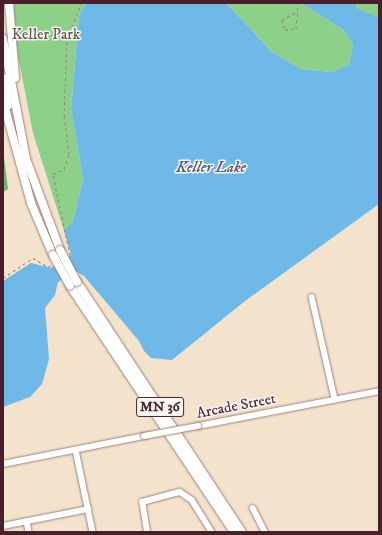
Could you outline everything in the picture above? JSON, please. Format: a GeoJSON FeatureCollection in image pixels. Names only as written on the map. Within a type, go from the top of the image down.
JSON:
{"type":"FeatureCollection","features":[{"type":"Feature","properties":{"kind":"highway"},"geometry":{"type":"LineString","coordinates":[[9,3],[22,140]]}},
{"type":"Feature","properties":{"kind":"highway","name":"MN 36"},"geometry":{"type":"LineString","coordinates":[[3,39],[22,140],[39,199],[57,253]]}},
{"type":"Feature","properties":{"kind":"highway","name":"MN 36"},"geometry":{"type":"LineString","coordinates":[[3,78],[21,172],[57,253],[74,284],[234,532]]}},
{"type":"Feature","properties":{"kind":"highway"},"geometry":{"type":"LineString","coordinates":[[3,101],[21,172]]}},
{"type":"Feature","properties":{"kind":"highway","name":"MN 36"},"geometry":{"type":"LineString","coordinates":[[74,284],[242,532]]}},
{"type":"Feature","properties":{"kind":"street"},"geometry":{"type":"LineString","coordinates":[[312,297],[335,399]]}},
{"type":"Feature","properties":{"kind":"street","name":"Arcade Street"},"geometry":{"type":"LineString","coordinates":[[3,464],[379,391]]}},
{"type":"Feature","properties":{"kind":"street"},"geometry":{"type":"LineString","coordinates":[[76,450],[93,532]]}},
{"type":"Feature","properties":{"kind":"street"},"geometry":{"type":"LineString","coordinates":[[147,532],[142,502],[180,492],[192,500],[212,532]]}},
{"type":"Feature","properties":{"kind":"street"},"geometry":{"type":"LineString","coordinates":[[253,508],[265,532]]}},
{"type":"Feature","properties":{"kind":"street"},"geometry":{"type":"LineString","coordinates":[[3,526],[88,509]]}},
{"type":"Feature","properties":{"kind":"street"},"geometry":{"type":"LineString","coordinates":[[27,521],[29,532]]}},
{"type":"Feature","properties":{"kind":"path"},"geometry":{"type":"LineString","coordinates":[[68,256],[53,174],[64,169],[69,154],[64,116],[67,38],[82,3]]}},
{"type":"Feature","properties":{"kind":"path"},"geometry":{"type":"LineString","coordinates":[[295,13],[282,20],[285,30],[296,28],[295,13],[298,3]]}},
{"type":"Feature","properties":{"kind":"path"},"geometry":{"type":"LineString","coordinates":[[3,278],[33,258],[48,267]]}},
{"type":"Feature","properties":{"kind":"green space","name":"Keller Park"},"geometry":{"type":"Polygon","coordinates":[[[14,3],[86,3],[79,16],[71,108],[83,179],[73,221],[64,231],[33,133],[12,25],[14,3]]]}},
{"type":"Feature","properties":{"kind":"green space"},"geometry":{"type":"Polygon","coordinates":[[[226,3],[301,3],[344,30],[353,45],[349,66],[333,72],[301,69],[272,52],[226,3]]]}},
{"type":"Feature","properties":{"kind":"green space"},"geometry":{"type":"Polygon","coordinates":[[[346,3],[379,3],[379,18],[364,13],[346,3]]]}},
{"type":"Feature","properties":{"kind":"green space"},"geometry":{"type":"Polygon","coordinates":[[[3,149],[8,189],[3,192],[3,149]]]}},
{"type":"Feature","properties":{"kind":"water","name":"Keller Lake"},"geometry":{"type":"Polygon","coordinates":[[[86,3],[226,3],[272,52],[301,69],[333,72],[349,65],[353,45],[344,30],[301,3],[356,4],[356,8],[379,18],[379,204],[245,301],[172,360],[151,358],[144,351],[139,341],[84,276],[75,271],[58,282],[55,295],[45,308],[49,359],[42,384],[30,397],[3,407],[3,281],[31,263],[51,268],[71,255],[64,231],[73,221],[83,179],[71,108],[79,16],[86,3]]]}}]}
